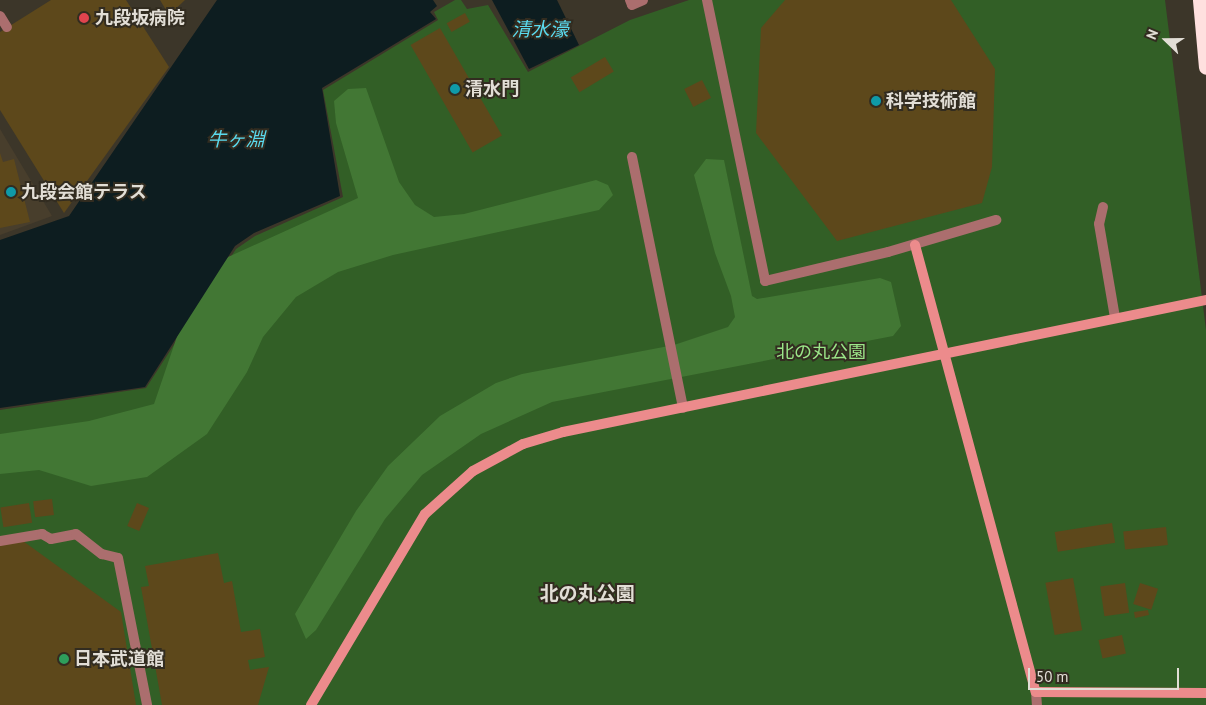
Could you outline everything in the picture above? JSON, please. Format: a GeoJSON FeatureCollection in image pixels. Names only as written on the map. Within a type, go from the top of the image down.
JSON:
{"type":"FeatureCollection","features":[{"type":"Feature","properties":{"kind":"highway"},"geometry":{"type":"LineString","coordinates":[[1200,0],[1206,67]]}},
{"type":"Feature","properties":{"kind":"street"},"geometry":{"type":"LineString","coordinates":[[915,245],[946,352],[1036,692],[1206,692]]}},
{"type":"Feature","properties":{"kind":"street"},"geometry":{"type":"LineString","coordinates":[[311,705],[425,514],[446,491],[496,457],[523,444],[946,352],[1206,300]]}},
{"type":"Feature","properties":{"kind":"lane"},"geometry":{"type":"LineString","coordinates":[[630,0],[632,5],[643,0]]}},
{"type":"Feature","properties":{"kind":"lane"},"geometry":{"type":"LineString","coordinates":[[707,0],[766,281],[915,245],[996,220]]}},
{"type":"Feature","properties":{"kind":"lane"},"geometry":{"type":"LineString","coordinates":[[0,16],[6,26]]}},
{"type":"Feature","properties":{"kind":"lane"},"geometry":{"type":"LineString","coordinates":[[632,157],[683,408]]}},
{"type":"Feature","properties":{"kind":"lane"},"geometry":{"type":"LineString","coordinates":[[1102,207],[1100,224],[1115,318]]}},
{"type":"Feature","properties":{"kind":"lane"},"geometry":{"type":"LineString","coordinates":[[0,541],[42,534],[51,539],[76,534],[102,554],[118,558],[147,705]]}},
{"type":"Feature","properties":{"kind":"lane"},"geometry":{"type":"LineString","coordinates":[[1036,692],[1037,705]]}},
{"type":"Feature","properties":{"kind":"shaded area"},"geometry":{"type":"Polygon","coordinates":[[[0,129],[52,216],[0,235],[0,129]]]}},
{"type":"Feature","properties":{"kind":"green space","name":"北の丸公園"},"geometry":{"type":"Polygon","coordinates":[[[455,0],[461,0],[467,9],[488,5],[528,72],[630,20],[689,0],[1165,0],[1206,330],[1206,705],[0,705],[0,410],[146,388],[236,249],[255,236],[343,197],[323,90],[438,20],[434,12],[455,0]]]}},
{"type":"Feature","properties":{"kind":"green space"},"geometry":{"type":"Polygon","coordinates":[[[366,88],[399,182],[415,205],[434,217],[464,214],[596,180],[608,185],[613,195],[599,210],[393,255],[338,272],[296,297],[263,337],[247,372],[207,434],[147,477],[91,486],[39,470],[0,474],[0,434],[89,421],[154,404],[187,307],[228,257],[358,198],[336,123],[334,101],[348,89],[366,88]]]}},
{"type":"Feature","properties":{"kind":"green space"},"geometry":{"type":"Polygon","coordinates":[[[706,159],[724,160],[752,296],[757,299],[880,278],[891,282],[901,326],[893,336],[552,402],[481,434],[422,475],[385,519],[316,630],[306,639],[295,614],[356,511],[388,466],[440,416],[496,383],[522,374],[674,345],[728,327],[735,317],[731,296],[715,253],[694,175],[706,159]]]}},
{"type":"Feature","properties":{"kind":"water","name":"牛ヶ淵"},"geometry":{"type":"Polygon","coordinates":[[[217,0],[433,0],[437,6],[430,12],[436,19],[322,88],[340,196],[254,233],[235,246],[145,387],[0,408],[0,240],[69,216],[217,0]]]}},
{"type":"Feature","properties":{"kind":"water","name":"清水濠"},"geometry":{"type":"Polygon","coordinates":[[[492,0],[557,0],[579,45],[529,69],[492,0]]]}},
{"type":"Feature","properties":{"kind":"building"},"geometry":{"type":"Polygon","coordinates":[[[51,0],[126,0],[169,67],[64,213],[0,110],[0,32],[51,0]]]}},
{"type":"Feature","properties":{"kind":"building"},"geometry":{"type":"Polygon","coordinates":[[[160,0],[185,0],[169,15],[160,0]]]}},
{"type":"Feature","properties":{"kind":"building","name":"科学技術館"},"geometry":{"type":"Polygon","coordinates":[[[785,0],[951,0],[995,69],[992,167],[982,203],[837,241],[756,133],[761,28],[785,0]]]}},
{"type":"Feature","properties":{"kind":"building"},"geometry":{"type":"Polygon","coordinates":[[[465,13],[470,22],[451,32],[447,23],[465,13]]]}},
{"type":"Feature","properties":{"kind":"building","name":"清水門"},"geometry":{"type":"Polygon","coordinates":[[[440,28],[502,135],[473,152],[411,45],[440,28]]]}},
{"type":"Feature","properties":{"kind":"building"},"geometry":{"type":"Polygon","coordinates":[[[605,57],[614,72],[579,92],[571,78],[605,57]]]}},
{"type":"Feature","properties":{"kind":"building"},"geometry":{"type":"Polygon","coordinates":[[[702,80],[711,98],[693,107],[684,89],[702,80]]]}},
{"type":"Feature","properties":{"kind":"building","name":"九段会館テラス"},"geometry":{"type":"Polygon","coordinates":[[[0,153],[3,162],[14,159],[30,222],[0,228],[0,153]]]}},
{"type":"Feature","properties":{"kind":"building"},"geometry":{"type":"Polygon","coordinates":[[[52,499],[54,515],[35,517],[33,501],[52,499]]]}},
{"type":"Feature","properties":{"kind":"building"},"geometry":{"type":"Polygon","coordinates":[[[29,503],[32,523],[3,527],[0,508],[29,503]]]}},
{"type":"Feature","properties":{"kind":"building"},"geometry":{"type":"Polygon","coordinates":[[[137,503],[149,508],[139,531],[127,526],[137,503]]]}},
{"type":"Feature","properties":{"kind":"building"},"geometry":{"type":"Polygon","coordinates":[[[1112,523],[1115,543],[1058,552],[1055,532],[1112,523]]]}},
{"type":"Feature","properties":{"kind":"building"},"geometry":{"type":"Polygon","coordinates":[[[1166,527],[1168,545],[1125,549],[1123,531],[1166,527]]]}},
{"type":"Feature","properties":{"kind":"building","name":"日本武道館"},"geometry":{"type":"Polygon","coordinates":[[[23,541],[121,612],[136,705],[0,705],[0,545],[23,541]]]}},
{"type":"Feature","properties":{"kind":"building"},"geometry":{"type":"Polygon","coordinates":[[[218,553],[224,583],[232,581],[241,632],[260,629],[265,657],[248,660],[250,670],[269,667],[258,705],[162,705],[141,587],[149,586],[145,566],[218,553]]]}},
{"type":"Feature","properties":{"kind":"building"},"geometry":{"type":"Polygon","coordinates":[[[1073,578],[1082,630],[1055,635],[1045,583],[1073,578]]]}},
{"type":"Feature","properties":{"kind":"building"},"geometry":{"type":"Polygon","coordinates":[[[1125,583],[1129,613],[1104,616],[1100,586],[1125,583]]]}},
{"type":"Feature","properties":{"kind":"building"},"geometry":{"type":"Polygon","coordinates":[[[1140,583],[1158,589],[1151,610],[1133,604],[1140,583]]]}},
{"type":"Feature","properties":{"kind":"building"},"geometry":{"type":"Polygon","coordinates":[[[1148,610],[1149,615],[1135,618],[1134,612],[1148,610]]]}},
{"type":"Feature","properties":{"kind":"building"},"geometry":{"type":"Polygon","coordinates":[[[1122,635],[1126,654],[1102,659],[1099,640],[1122,635]]]}},
{"type":"Feature","properties":{"kind":"place","name":"九段坂病院"},"geometry":{"type":"Point","coordinates":[84,18]}},
{"type":"Feature","properties":{"kind":"place","name":"清水門"},"geometry":{"type":"Point","coordinates":[455,89]}},
{"type":"Feature","properties":{"kind":"place","name":"科学技術館"},"geometry":{"type":"Point","coordinates":[876,101]}},
{"type":"Feature","properties":{"kind":"place","name":"九段会館テラス"},"geometry":{"type":"Point","coordinates":[11,192]}},
{"type":"Feature","properties":{"kind":"place","name":"日本武道館"},"geometry":{"type":"Point","coordinates":[64,659]}},
{"type":"Feature","properties":{"kind":"district","name":"北の丸公園"},"geometry":{"type":"Point","coordinates":[587,594]}}]}
